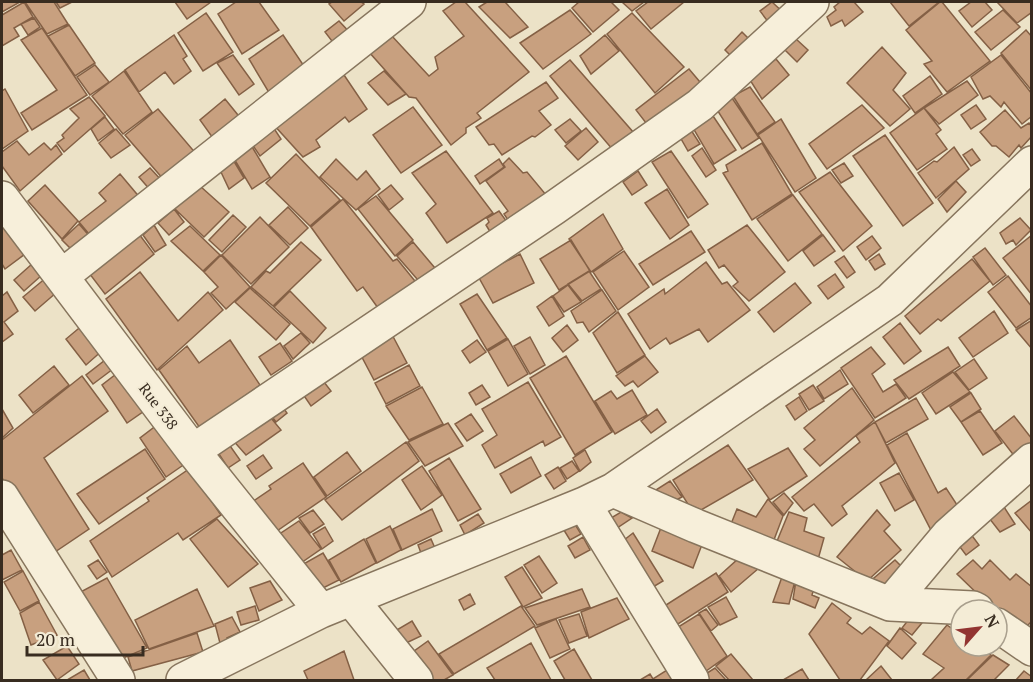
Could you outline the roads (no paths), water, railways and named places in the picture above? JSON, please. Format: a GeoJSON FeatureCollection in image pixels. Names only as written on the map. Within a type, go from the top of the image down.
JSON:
{"type":"FeatureCollection","features":[{"type":"Feature","properties":{"kind":"street"},"geometry":{"type":"LineString","coordinates":[[62,276],[409,2]]}},
{"type":"Feature","properties":{"kind":"street"},"geometry":{"type":"LineString","coordinates":[[193,451],[554,208],[690,112],[812,2]]}},
{"type":"Feature","properties":{"kind":"street"},"geometry":{"type":"LineString","coordinates":[[183,681],[321,611],[584,504],[613,490],[890,300],[1032,163]]}},
{"type":"Feature","properties":{"kind":"street","name":"Rue 338"},"geometry":{"type":"LineString","coordinates":[[2,198],[193,451],[321,611]]}},
{"type":"Feature","properties":{"kind":"street"},"geometry":{"type":"LineString","coordinates":[[890,604],[948,535],[1032,460]]}},
{"type":"Feature","properties":{"kind":"street"},"geometry":{"type":"LineString","coordinates":[[613,490],[890,604],[949,607]]}},
{"type":"Feature","properties":{"kind":"street"},"geometry":{"type":"LineString","coordinates":[[2,497],[118,681]]}},
{"type":"Feature","properties":{"kind":"street"},"geometry":{"type":"LineString","coordinates":[[584,504],[692,681]]}},
{"type":"Feature","properties":{"kind":"street"},"geometry":{"type":"LineString","coordinates":[[351,599],[416,681]]}},
{"type":"Feature","properties":{"kind":"street"},"geometry":{"type":"LineString","coordinates":[[1009,633],[1032,649]]}}]}
